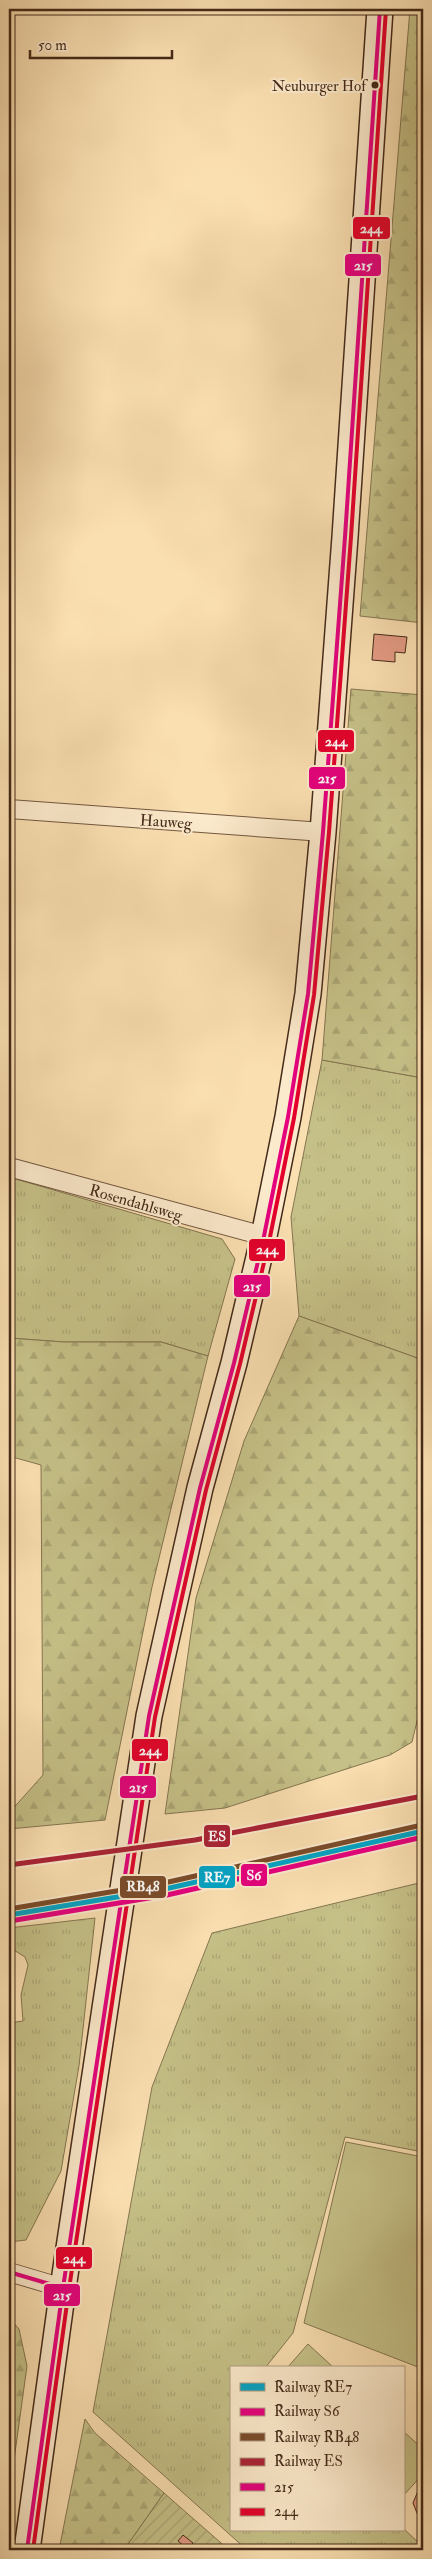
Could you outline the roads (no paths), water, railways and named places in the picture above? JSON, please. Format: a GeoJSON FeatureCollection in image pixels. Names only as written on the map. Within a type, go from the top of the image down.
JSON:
{"type":"FeatureCollection","features":[{"type":"Feature","properties":{"kind":"main road"},"geometry":{"type":"LineString","coordinates":[[27,2550],[63,2288],[150,1716],[200,1488],[234,1363],[264,1236],[288,1116],[308,994],[323,832],[359,350],[380,9]]}},
{"type":"Feature","properties":{"kind":"street","name":"Hauweg"},"geometry":{"type":"LineString","coordinates":[[9,809],[323,832]]}},
{"type":"Feature","properties":{"kind":"street","name":"Rosendahlsweg"},"geometry":{"type":"LineString","coordinates":[[9,1167],[264,1236]]}},
{"type":"Feature","properties":{"kind":"street"},"geometry":{"type":"LineString","coordinates":[[9,2272],[63,2288]]}},
{"type":"Feature","properties":{"kind":"rail line","name":"ES"},"geometry":{"type":"LineString","coordinates":[[9,1865],[195,1840],[423,1796]]}},
{"type":"Feature","properties":{"kind":"rail line","name":"RB48"},"geometry":{"type":"LineString","coordinates":[[9,1909],[164,1883],[422,1825]]}},
{"type":"Feature","properties":{"kind":"rail line","name":"RE7"},"geometry":{"type":"LineString","coordinates":[[9,1915],[165,1889],[423,1831]]}},
{"type":"Feature","properties":{"kind":"rail line","name":"S6"},"geometry":{"type":"LineString","coordinates":[[10,1921],[167,1895],[423,1837]]}},
{"type":"Feature","properties":{"kind":"place","name":"Neuburger Hof"},"geometry":{"type":"Point","coordinates":[375,85]}}]}
